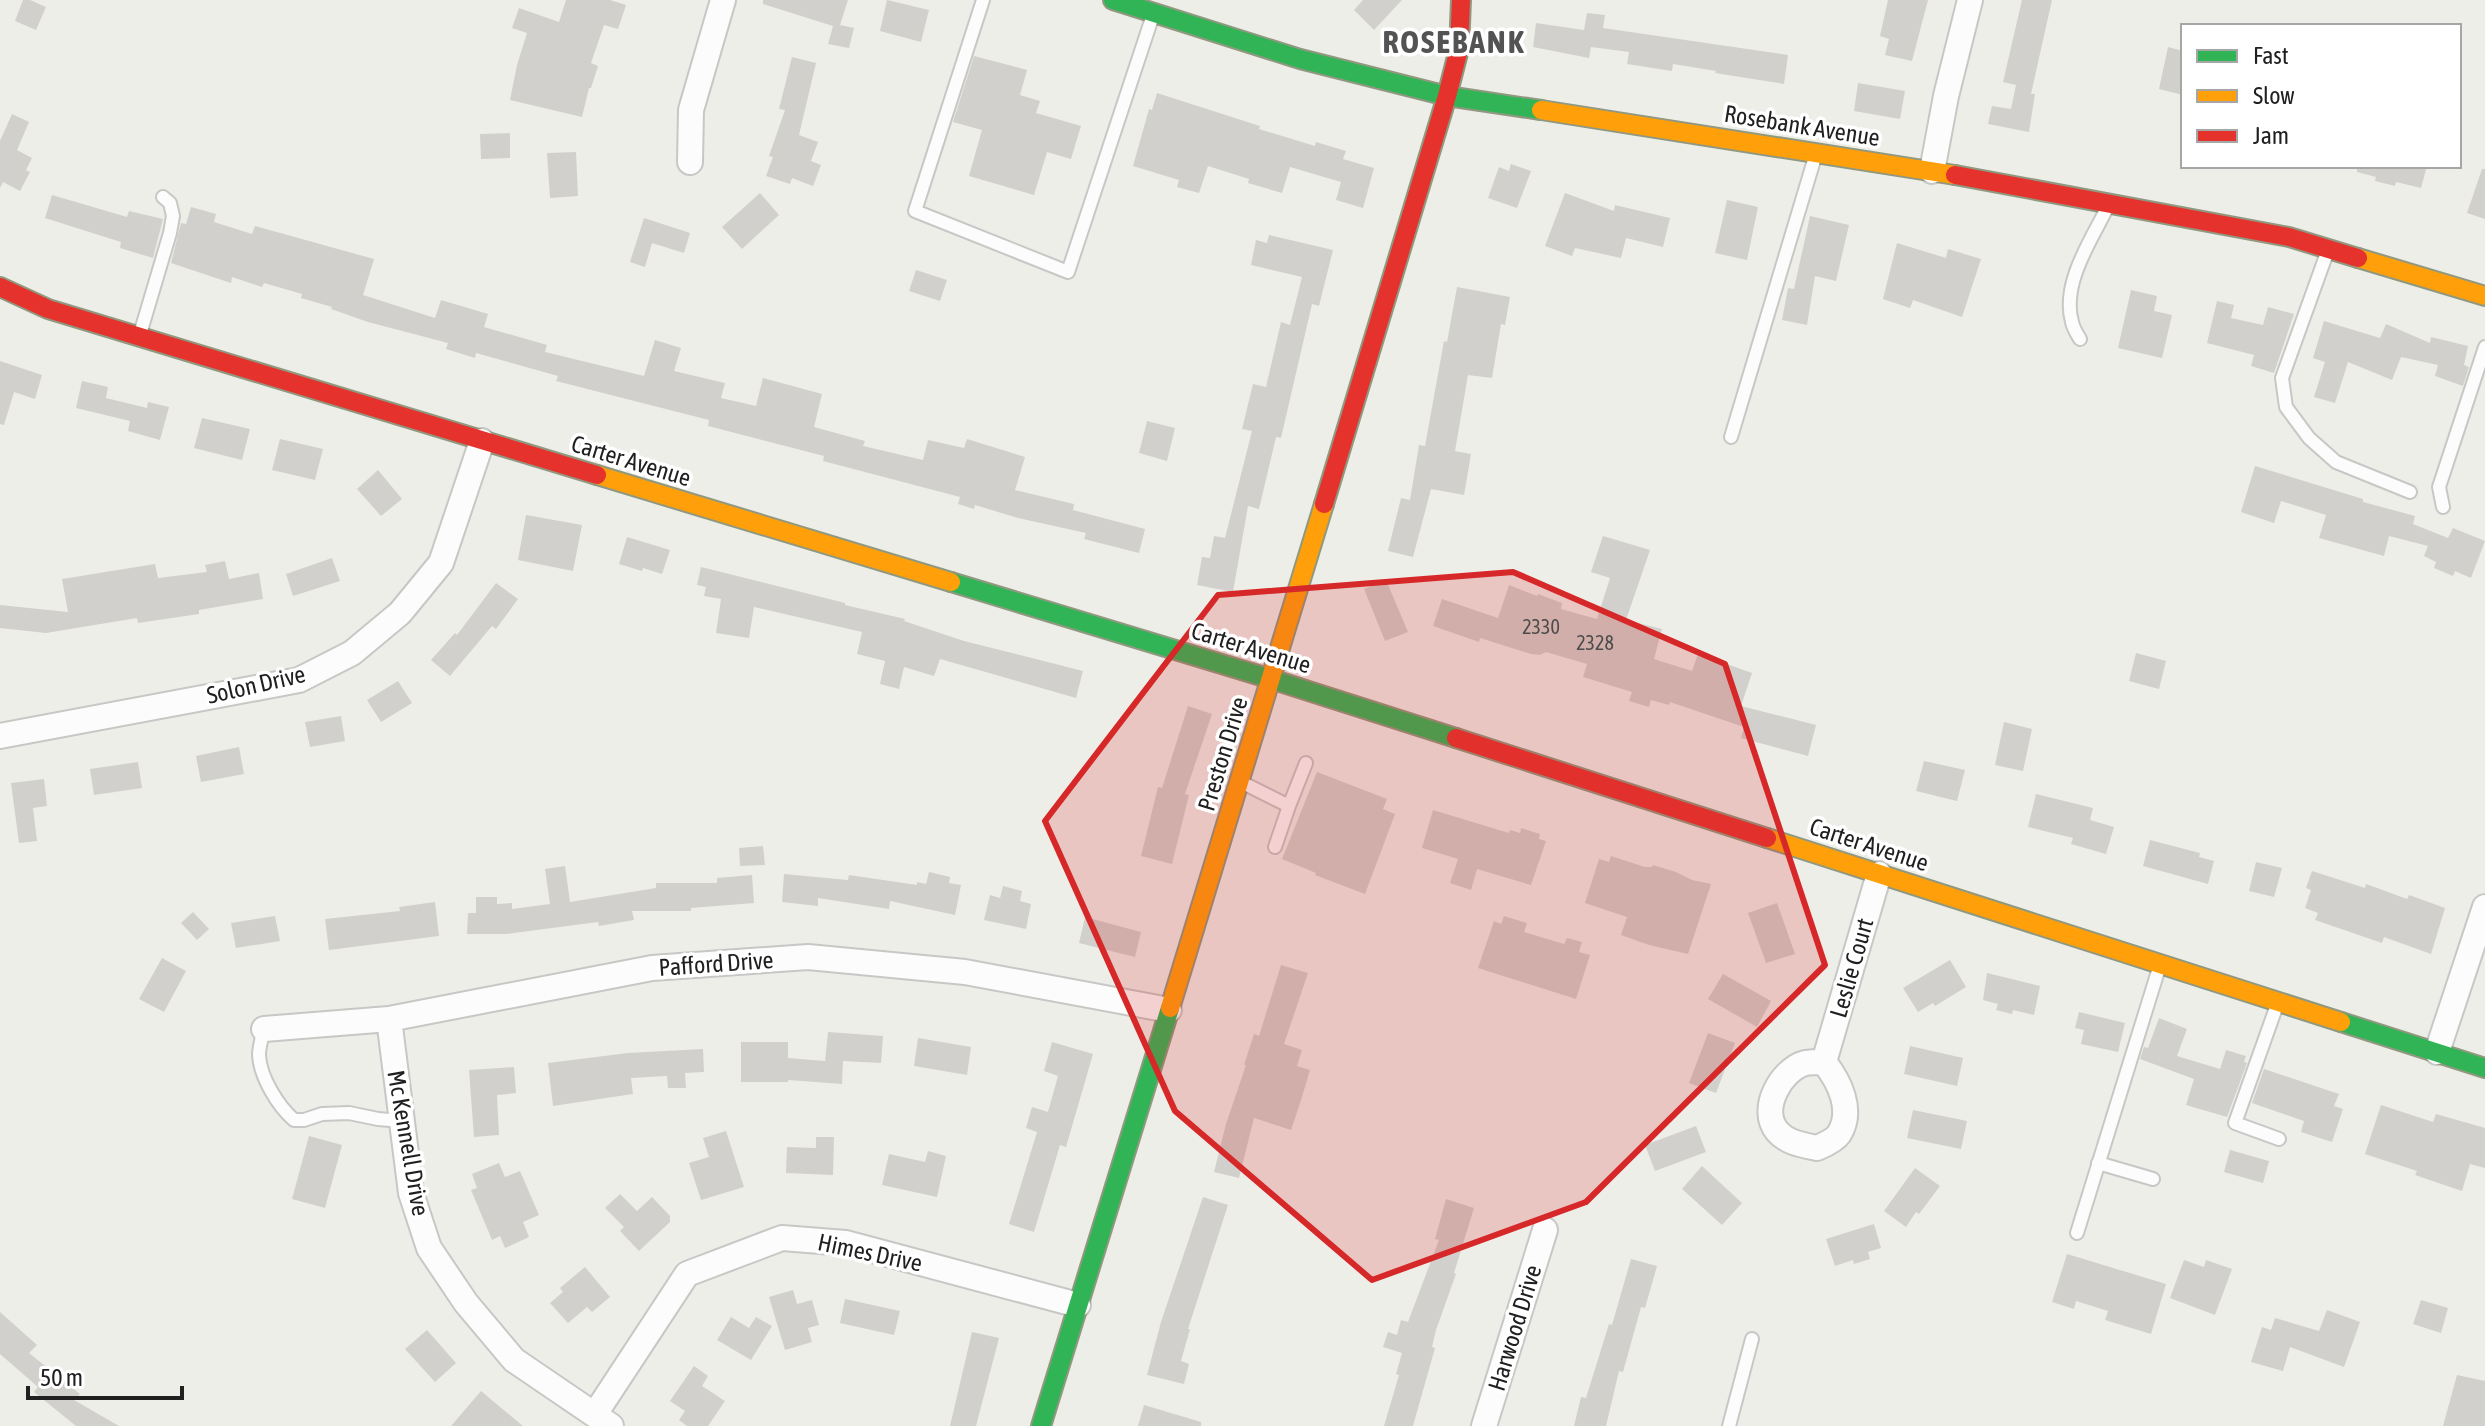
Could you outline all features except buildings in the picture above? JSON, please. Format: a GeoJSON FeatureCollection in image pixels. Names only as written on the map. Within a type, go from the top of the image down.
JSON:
{"type":"FeatureCollection","features":[{"type":"Feature","properties":{"kind":"street"},"geometry":{"type":"LineString","coordinates":[[690,162],[691,110],[723,0]]}},
{"type":"Feature","properties":{"kind":"street","name":"Rosebank Avenue"},"geometry":{"type":"LineString","coordinates":[[1113,0],[1300,59],[1447,96],[1932,171],[2289,237],[2485,296]]}},
{"type":"Feature","properties":{"kind":"street","name":"Preston Drive"},"geometry":{"type":"LineString","coordinates":[[1041,1426],[1447,96],[1459,49],[1461,0]]}},
{"type":"Feature","properties":{"kind":"street"},"geometry":{"type":"LineString","coordinates":[[1932,171],[1946,96],[1970,0]]}},
{"type":"Feature","properties":{"kind":"street","name":"Carter Avenue"},"geometry":{"type":"LineString","coordinates":[[0,287],[48,309],[1271,679],[2485,1068]]}},
{"type":"Feature","properties":{"kind":"street","name":"Solon Drive"},"geometry":{"type":"LineString","coordinates":[[0,736],[299,680],[352,653],[400,613],[441,563],[482,441]]}},
{"type":"Feature","properties":{"kind":"street","name":"Leslie Court"},"geometry":{"type":"LineString","coordinates":[[1824,1062],[1879,874]]}},
{"type":"Feature","properties":{"kind":"street"},"geometry":{"type":"LineString","coordinates":[[2437,1052],[2485,907]]}},
{"type":"Feature","properties":{"kind":"street","name":"Pafford Drive"},"geometry":{"type":"LineString","coordinates":[[264,1029],[389,1019],[652,968],[808,957],[965,972],[1169,1010]]}},
{"type":"Feature","properties":{"kind":"street","name":"Mc Kennell Drive"},"geometry":{"type":"LineString","coordinates":[[389,1019],[411,1193],[429,1248],[466,1303],[514,1360],[603,1420]]}},
{"type":"Feature","properties":{"kind":"street","name":"Harwood Drive"},"geometry":{"type":"LineString","coordinates":[[1484,1426],[1545,1230]]}},
{"type":"Feature","properties":{"kind":"street","name":"Himes Drive"},"geometry":{"type":"LineString","coordinates":[[603,1420],[687,1274],[782,1238],[846,1243],[1078,1305]]}},
{"type":"Feature","properties":{"kind":"lane"},"geometry":{"type":"LineString","coordinates":[[983,0],[915,211],[1068,272],[1154,13]]}},
{"type":"Feature","properties":{"kind":"lane"},"geometry":{"type":"LineString","coordinates":[[1731,437],[1817,152]]}},
{"type":"Feature","properties":{"kind":"lane"},"geometry":{"type":"LineString","coordinates":[[139,337],[173,216],[170,203],[163,197]]}},
{"type":"Feature","properties":{"kind":"lane"},"geometry":{"type":"LineString","coordinates":[[2080,339],[2071,320],[2071,296],[2076,273],[2110,203]]}},
{"type":"Feature","properties":{"kind":"lane"},"geometry":{"type":"LineString","coordinates":[[2329,249],[2282,378],[2286,407],[2309,438],[2336,462],[2410,492]]}},
{"type":"Feature","properties":{"kind":"lane"},"geometry":{"type":"LineString","coordinates":[[2443,507],[2439,487],[2485,347]]}},
{"type":"Feature","properties":{"kind":"lane"},"geometry":{"type":"LineString","coordinates":[[1275,847],[1306,763]]}},
{"type":"Feature","properties":{"kind":"lane"},"geometry":{"type":"LineString","coordinates":[[1240,782],[1289,806]]}},
{"type":"Feature","properties":{"kind":"lane"},"geometry":{"type":"LineString","coordinates":[[2077,1233],[2160,964]]}},
{"type":"Feature","properties":{"kind":"lane"},"geometry":{"type":"LineString","coordinates":[[2278,1002],[2235,1123],[2279,1139]]}},
{"type":"Feature","properties":{"kind":"lane"},"geometry":{"type":"LineString","coordinates":[[264,1029],[259,1055],[261,1065],[273,1095],[294,1120],[322,1114],[349,1113],[402,1121]]}},
{"type":"Feature","properties":{"kind":"lane"},"geometry":{"type":"LineString","coordinates":[[2098,1163],[2153,1179]]}},
{"type":"Feature","properties":{"kind":"lane"},"geometry":{"type":"LineString","coordinates":[[1729,1426],[1752,1339]]}},
{"type":"Feature","properties":{"kind":"highlighted area"},"geometry":{"type":"Polygon","coordinates":[[[1513,572],[1725,664],[1825,965],[1586,1202],[1372,1280],[1175,1111],[1045,821],[1218,595],[1513,572]]]}},
{"type":"Feature","properties":{"kind":"traffic: fast"},"geometry":{"type":"LineString","coordinates":[[1113,0],[1300,59],[1447,96],[1541,110]]}},
{"type":"Feature","properties":{"kind":"traffic: fast"},"geometry":{"type":"LineString","coordinates":[[951,582],[1456,738]]}},
{"type":"Feature","properties":{"kind":"traffic: fast"},"geometry":{"type":"LineString","coordinates":[[1041,1426],[1170,1008]]}},
{"type":"Feature","properties":{"kind":"traffic: fast"},"geometry":{"type":"LineString","coordinates":[[2341,1022],[2485,1068]]}},
{"type":"Feature","properties":{"kind":"traffic: slow"},"geometry":{"type":"LineString","coordinates":[[1541,110],[1955,175]]}},
{"type":"Feature","properties":{"kind":"traffic: slow"},"geometry":{"type":"LineString","coordinates":[[2358,258],[2485,296]]}},
{"type":"Feature","properties":{"kind":"traffic: slow"},"geometry":{"type":"LineString","coordinates":[[597,475],[951,582]]}},
{"type":"Feature","properties":{"kind":"traffic: slow"},"geometry":{"type":"LineString","coordinates":[[1170,1008],[1324,504]]}},
{"type":"Feature","properties":{"kind":"traffic: slow"},"geometry":{"type":"LineString","coordinates":[[1767,838],[2341,1022]]}},
{"type":"Feature","properties":{"kind":"traffic: jam"},"geometry":{"type":"LineString","coordinates":[[1324,504],[1447,96],[1459,49],[1461,0]]}},
{"type":"Feature","properties":{"kind":"traffic: jam"},"geometry":{"type":"LineString","coordinates":[[1955,175],[2289,237],[2358,258]]}},
{"type":"Feature","properties":{"kind":"traffic: jam"},"geometry":{"type":"LineString","coordinates":[[0,287],[48,309],[597,475]]}},
{"type":"Feature","properties":{"kind":"traffic: jam"},"geometry":{"type":"LineString","coordinates":[[1456,738],[1767,838]]}},
{"type":"Feature","properties":{"kind":"district","name":"ROSEBANK"},"geometry":{"type":"Point","coordinates":[1454,42]}}]}
